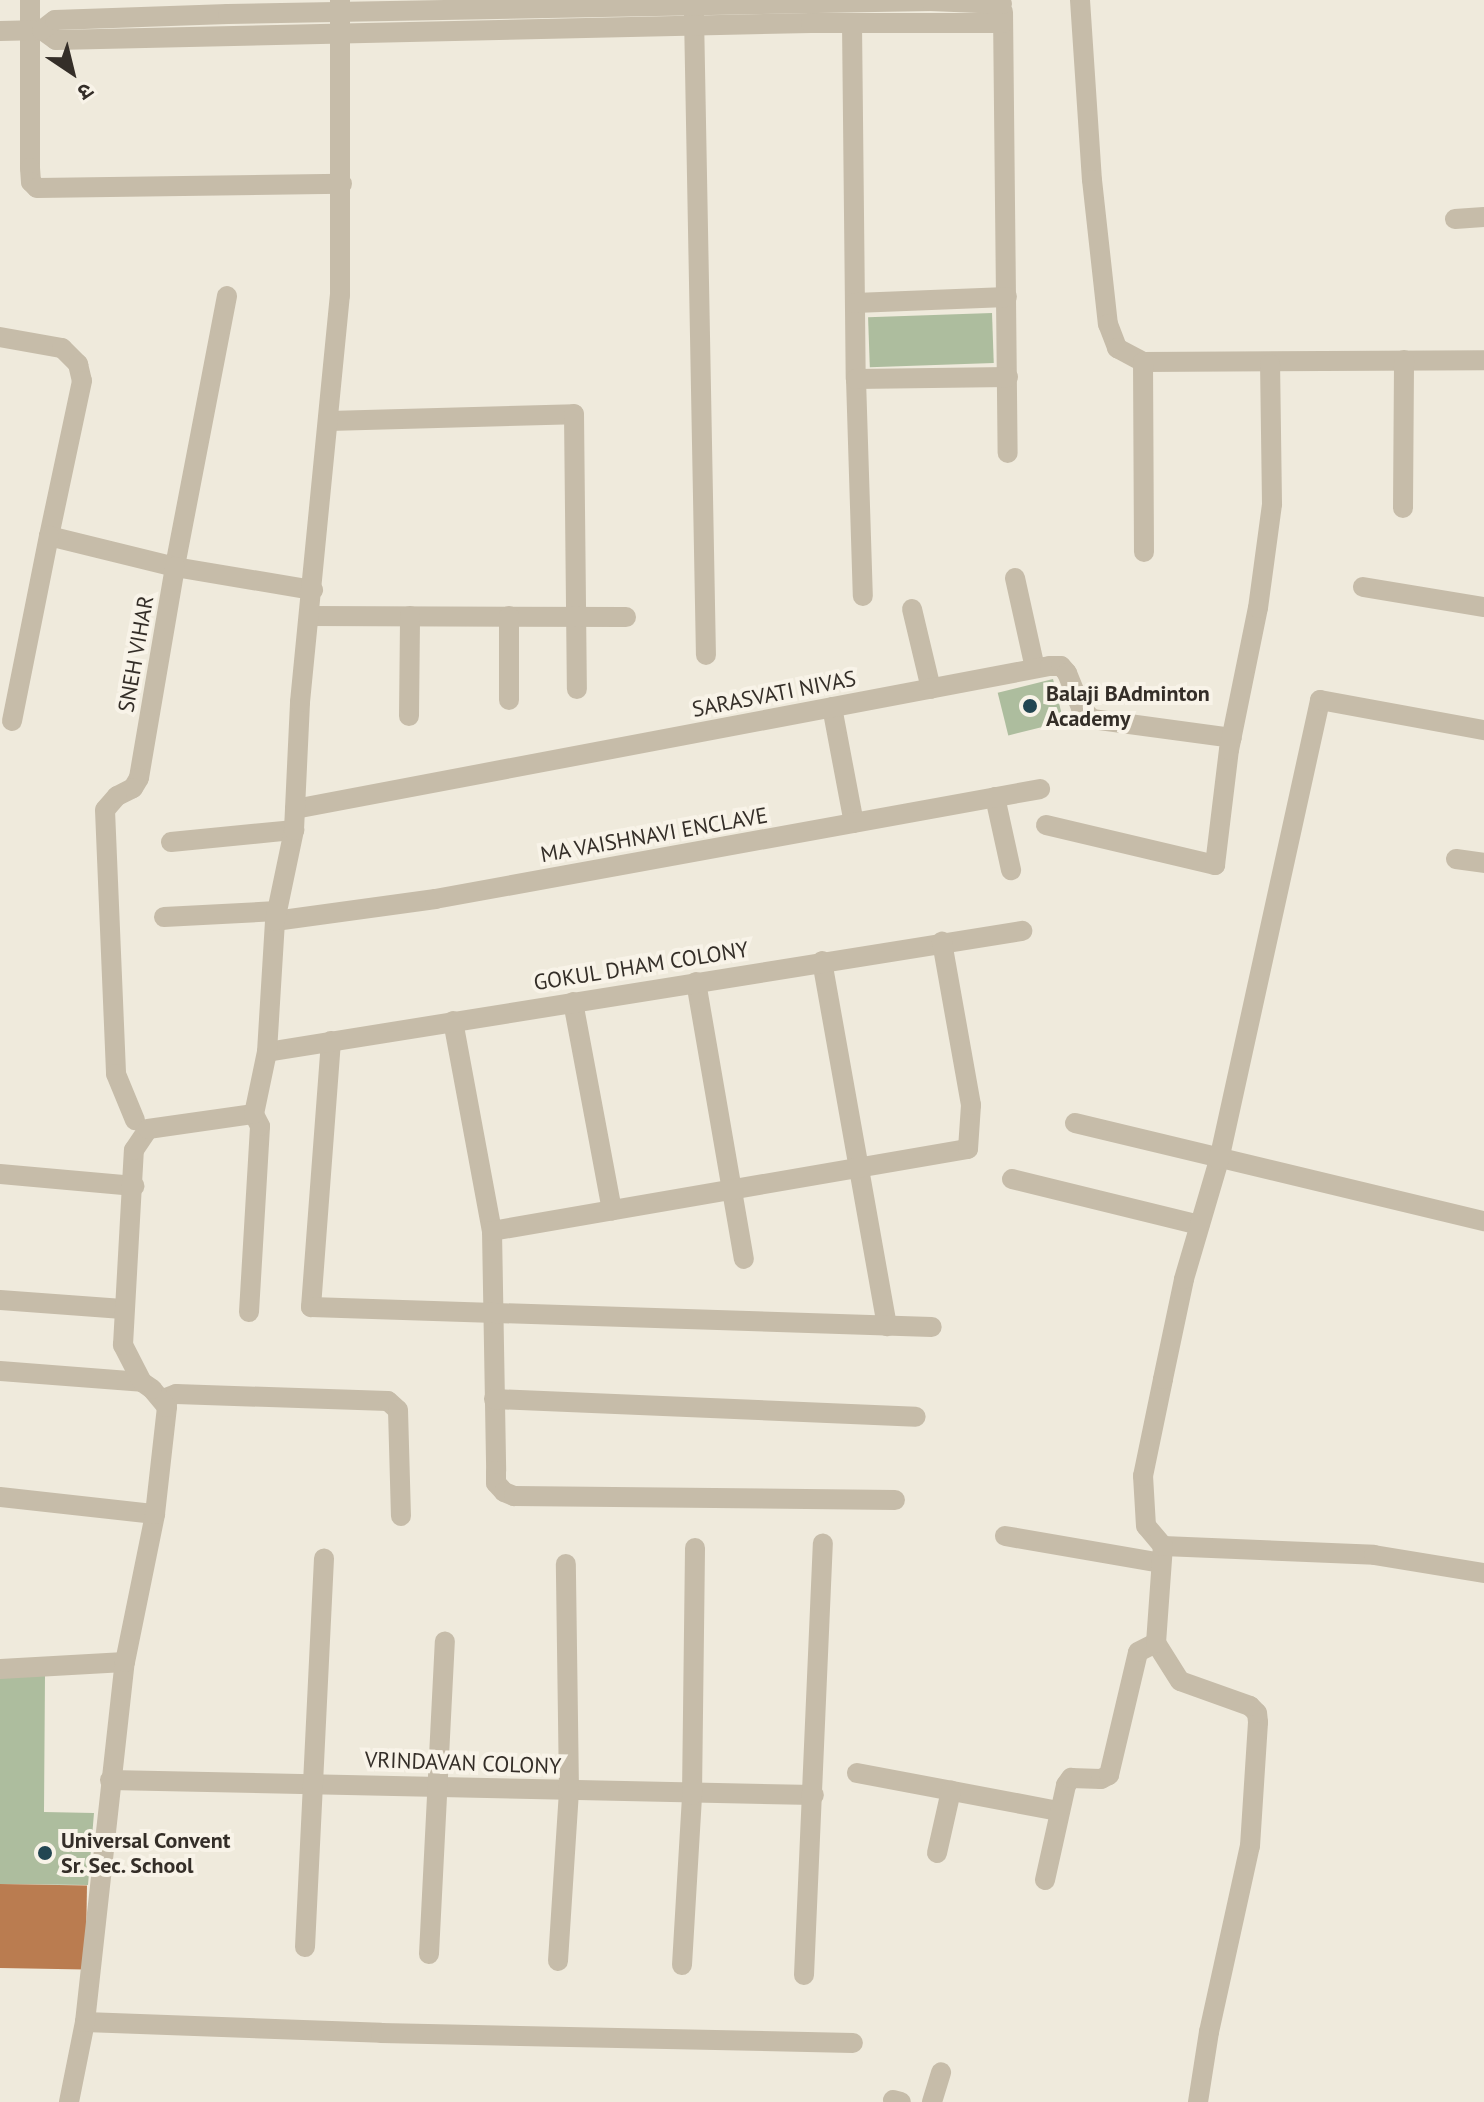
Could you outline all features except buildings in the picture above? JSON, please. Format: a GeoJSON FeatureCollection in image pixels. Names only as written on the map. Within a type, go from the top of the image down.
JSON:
{"type":"FeatureCollection","features":[{"type":"Feature","properties":{"kind":"street"},"geometry":{"type":"LineString","coordinates":[[30,0],[36,30],[30,168],[31,182],[37,188],[342,184]]}},
{"type":"Feature","properties":{"kind":"street"},"geometry":{"type":"LineString","coordinates":[[1080,0],[1092,180],[1108,324],[1117,348],[1143,362],[1270,364],[1484,360]]}},
{"type":"Feature","properties":{"kind":"street"},"geometry":{"type":"LineString","coordinates":[[36,30],[56,40],[340,34],[418,32],[558,19],[694,16],[902,2],[931,1],[1003,9]]}},
{"type":"Feature","properties":{"kind":"street"},"geometry":{"type":"LineString","coordinates":[[901,23],[902,2]]}},
{"type":"Feature","properties":{"kind":"street"},"geometry":{"type":"LineString","coordinates":[[0,31],[36,30],[55,20],[340,6],[418,5],[558,19]]}},
{"type":"Feature","properties":{"kind":"street"},"geometry":{"type":"LineString","coordinates":[[418,5],[418,32]]}},
{"type":"Feature","properties":{"kind":"street"},"geometry":{"type":"LineString","coordinates":[[249,1312],[260,1126],[254,1114],[267,1052],[276,916],[295,820],[300,702],[340,295],[340,6]]}},
{"type":"Feature","properties":{"kind":"street"},"geometry":{"type":"LineString","coordinates":[[694,16],[901,23],[1003,9]]}},
{"type":"Feature","properties":{"kind":"street"},"geometry":{"type":"LineString","coordinates":[[1003,9],[1008,453]]}},
{"type":"Feature","properties":{"kind":"street"},"geometry":{"type":"LineString","coordinates":[[694,16],[706,655]]}},
{"type":"Feature","properties":{"kind":"street"},"geometry":{"type":"LineString","coordinates":[[852,23],[856,379],[863,596]]}},
{"type":"Feature","properties":{"kind":"street"},"geometry":{"type":"LineString","coordinates":[[1455,219],[1484,217]]}},
{"type":"Feature","properties":{"kind":"street","name":"SNEH VIHAR"},"geometry":{"type":"LineString","coordinates":[[135,1120],[116,1074],[105,810],[117,796],[133,788],[139,778],[175,567],[227,296]]}},
{"type":"Feature","properties":{"kind":"street"},"geometry":{"type":"LineString","coordinates":[[855,303],[1007,297]]}},
{"type":"Feature","properties":{"kind":"street"},"geometry":{"type":"LineString","coordinates":[[0,337],[62,348],[78,364],[82,381],[12,721]]}},
{"type":"Feature","properties":{"kind":"street"},"geometry":{"type":"LineString","coordinates":[[1403,508],[1404,360]]}},
{"type":"Feature","properties":{"kind":"street"},"geometry":{"type":"LineString","coordinates":[[1143,362],[1144,552]]}},
{"type":"Feature","properties":{"kind":"street"},"geometry":{"type":"LineString","coordinates":[[1046,825],[1215,865],[1232,738],[1258,608],[1272,504],[1270,364]]}},
{"type":"Feature","properties":{"kind":"street"},"geometry":{"type":"LineString","coordinates":[[856,379],[1008,377]]}},
{"type":"Feature","properties":{"kind":"street"},"geometry":{"type":"LineString","coordinates":[[329,421],[574,414],[577,689]]}},
{"type":"Feature","properties":{"kind":"street"},"geometry":{"type":"LineString","coordinates":[[49,536],[175,567],[313,590]]}},
{"type":"Feature","properties":{"kind":"street"},"geometry":{"type":"LineString","coordinates":[[1015,578],[1035,668]]}},
{"type":"Feature","properties":{"kind":"street"},"geometry":{"type":"LineString","coordinates":[[1363,587],[1484,607]]}},
{"type":"Feature","properties":{"kind":"street"},"geometry":{"type":"LineString","coordinates":[[912,609],[931,689]]}},
{"type":"Feature","properties":{"kind":"street"},"geometry":{"type":"LineString","coordinates":[[310,616],[626,617]]}},
{"type":"Feature","properties":{"kind":"street"},"geometry":{"type":"LineString","coordinates":[[409,716],[410,616]]}},
{"type":"Feature","properties":{"kind":"street"},"geometry":{"type":"LineString","coordinates":[[509,616],[509,700]]}},
{"type":"Feature","properties":{"kind":"street","name":"SARASVATI NIVAS"},"geometry":{"type":"LineString","coordinates":[[171,842],[295,820],[832,707],[1035,668],[1061,666],[1081,708],[1092,719],[1232,738]]}},
{"type":"Feature","properties":{"kind":"street"},"geometry":{"type":"LineString","coordinates":[[1198,2102],[1209,2032],[1250,1846],[1257,1713],[1250,1706],[1180,1681],[1156,1643],[1162,1554],[1146,1526],[1143,1476],[1199,1225],[1219,1160],[1320,700],[1484,730]]}},
{"type":"Feature","properties":{"kind":"street"},"geometry":{"type":"LineString","coordinates":[[832,707],[854,823]]}},
{"type":"Feature","properties":{"kind":"street","name":"MA VAISHNAVI ENCLAVE"},"geometry":{"type":"LineString","coordinates":[[164,917],[276,916],[435,899],[1040,789]]}},
{"type":"Feature","properties":{"kind":"street"},"geometry":{"type":"LineString","coordinates":[[995,797],[1011,870]]}},
{"type":"Feature","properties":{"kind":"street"},"geometry":{"type":"LineString","coordinates":[[1456,859],[1484,863]]}},
{"type":"Feature","properties":{"kind":"street","name":"GOKUL DHAM COLONY"},"geometry":{"type":"LineString","coordinates":[[267,1052],[1022,931]]}},
{"type":"Feature","properties":{"kind":"street"},"geometry":{"type":"LineString","coordinates":[[492,1231],[968,1149],[971,1105],[942,942]]}},
{"type":"Feature","properties":{"kind":"street"},"geometry":{"type":"LineString","coordinates":[[822,961],[887,1326]]}},
{"type":"Feature","properties":{"kind":"street"},"geometry":{"type":"LineString","coordinates":[[696,982],[744,1259]]}},
{"type":"Feature","properties":{"kind":"street"},"geometry":{"type":"LineString","coordinates":[[573,1002],[612,1210]]}},
{"type":"Feature","properties":{"kind":"street"},"geometry":{"type":"LineString","coordinates":[[453,1021],[492,1231],[496,1483],[514,1496],[895,1500]]}},
{"type":"Feature","properties":{"kind":"street"},"geometry":{"type":"LineString","coordinates":[[331,1041],[311,1307],[932,1327]]}},
{"type":"Feature","properties":{"kind":"street"},"geometry":{"type":"LineString","coordinates":[[69,2102],[85,2022],[125,1662],[155,1514],[167,1407],[163,1399],[142,1382],[123,1345],[134,1150],[148,1129],[254,1114]]}},
{"type":"Feature","properties":{"kind":"street"},"geometry":{"type":"LineString","coordinates":[[1075,1123],[1219,1160],[1484,1221]]}},
{"type":"Feature","properties":{"kind":"street"},"geometry":{"type":"LineString","coordinates":[[0,1174],[134,1186]]}},
{"type":"Feature","properties":{"kind":"street"},"geometry":{"type":"LineString","coordinates":[[1012,1179],[1199,1225]]}},
{"type":"Feature","properties":{"kind":"street"},"geometry":{"type":"LineString","coordinates":[[0,1300],[123,1309]]}},
{"type":"Feature","properties":{"kind":"street"},"geometry":{"type":"LineString","coordinates":[[0,1371],[142,1382]]}},
{"type":"Feature","properties":{"kind":"street"},"geometry":{"type":"LineString","coordinates":[[163,1399],[176,1394],[388,1401],[398,1410],[401,1516]]}},
{"type":"Feature","properties":{"kind":"street"},"geometry":{"type":"LineString","coordinates":[[494,1399],[916,1417]]}},
{"type":"Feature","properties":{"kind":"street"},"geometry":{"type":"LineString","coordinates":[[0,1497],[155,1514]]}},
{"type":"Feature","properties":{"kind":"street"},"geometry":{"type":"LineString","coordinates":[[1005,1536],[1162,1554],[1374,1555],[1484,1573]]}},
{"type":"Feature","properties":{"kind":"street"},"geometry":{"type":"LineString","coordinates":[[804,1975],[823,1543]]}},
{"type":"Feature","properties":{"kind":"street"},"geometry":{"type":"LineString","coordinates":[[682,1965],[692,1795],[695,1548]]}},
{"type":"Feature","properties":{"kind":"street"},"geometry":{"type":"LineString","coordinates":[[305,1947],[324,1558]]}},
{"type":"Feature","properties":{"kind":"street"},"geometry":{"type":"LineString","coordinates":[[558,1961],[569,1791],[566,1564]]}},
{"type":"Feature","properties":{"kind":"street"},"geometry":{"type":"LineString","coordinates":[[429,1954],[445,1641]]}},
{"type":"Feature","properties":{"kind":"street"},"geometry":{"type":"LineString","coordinates":[[1045,1880],[1068,1780],[1101,1779],[1109,1775],[1138,1652],[1156,1643]]}},
{"type":"Feature","properties":{"kind":"street"},"geometry":{"type":"LineString","coordinates":[[0,1669],[125,1662]]}},
{"type":"Feature","properties":{"kind":"street"},"geometry":{"type":"LineString","coordinates":[[857,1773],[1059,1811]]}},
{"type":"Feature","properties":{"kind":"street","name":"VRINDAVAN COLONY"},"geometry":{"type":"LineString","coordinates":[[110,1780],[439,1786],[692,1795],[814,1795]]}},
{"type":"Feature","properties":{"kind":"street"},"geometry":{"type":"LineString","coordinates":[[937,1853],[951,1791]]}},
{"type":"Feature","properties":{"kind":"street"},"geometry":{"type":"LineString","coordinates":[[85,2022],[381,2033],[853,2043]]}},
{"type":"Feature","properties":{"kind":"street"},"geometry":{"type":"LineString","coordinates":[[932,2102],[941,2072]]}},
{"type":"Feature","properties":{"kind":"green space"},"geometry":{"type":"Polygon","coordinates":[[[992,313],[994,363],[870,367],[868,317],[992,313]]]}},
{"type":"Feature","properties":{"kind":"green space","name":"Balaji BAdminton Academy"},"geometry":{"type":"Polygon","coordinates":[[[1053,679],[1064,722],[1008,735],[998,693],[1053,679]]]}},
{"type":"Feature","properties":{"kind":"green space","name":"Universal Convent Sr. Sec. School"},"geometry":{"type":"Polygon","coordinates":[[[45,1675],[44,1812],[94,1813],[88,1885],[0,1884],[0,1677],[45,1675]]]}},
{"type":"Feature","properties":{"kind":"place","name":"Balaji BAdminton Academy"},"geometry":{"type":"Point","coordinates":[1030,706]}},
{"type":"Feature","properties":{"kind":"place","name":"Universal Convent Sr. Sec. School"},"geometry":{"type":"Point","coordinates":[45,1853]}}]}
